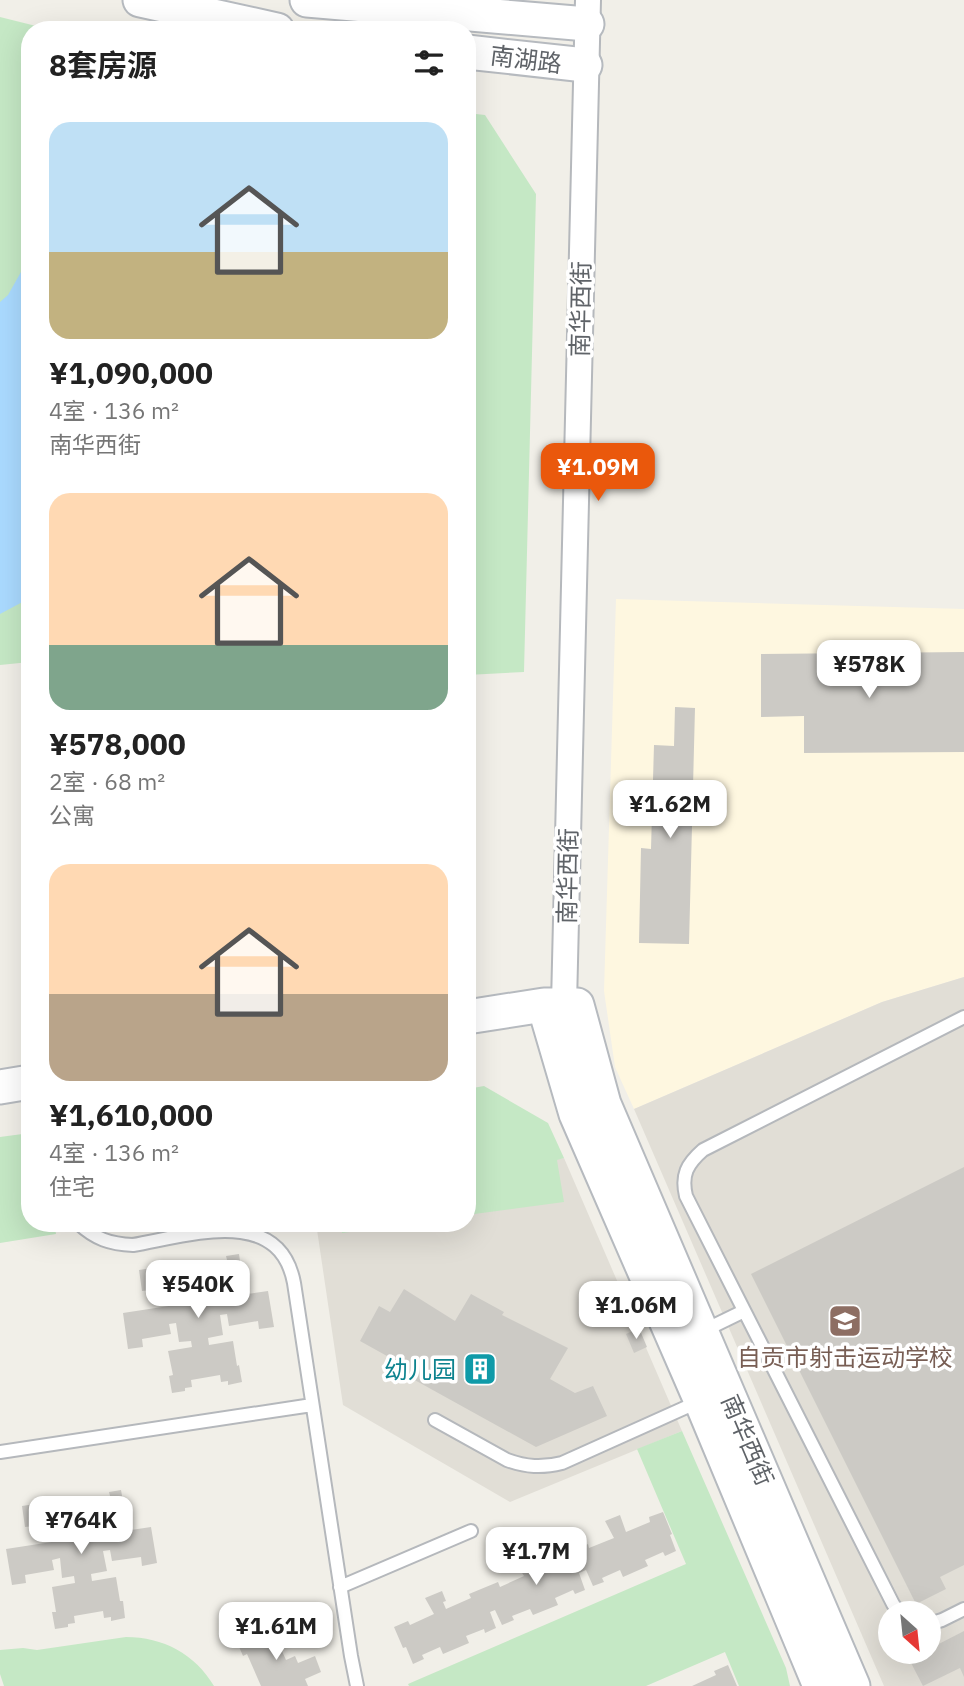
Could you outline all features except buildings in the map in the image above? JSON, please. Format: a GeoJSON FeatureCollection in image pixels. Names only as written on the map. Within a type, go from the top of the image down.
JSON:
{"type":"FeatureCollection","features":[{"type":"Feature","properties":{"kind":"main road"},"geometry":{"type":"LineString","coordinates":[[141,0],[236,21]]}},
{"type":"Feature","properties":{"kind":"main road","name":"南湖路"},"geometry":{"type":"LineString","coordinates":[[307,0],[588,12]]}},
{"type":"Feature","properties":{"kind":"main road","name":"南湖路"},"geometry":{"type":"LineString","coordinates":[[476,53],[585,65]]}},
{"type":"Feature","properties":{"kind":"main road"},"geometry":{"type":"LineString","coordinates":[[476,1016],[554,1005]]}},
{"type":"Feature","properties":{"kind":"main road","name":"南华西街"},"geometry":{"type":"LineString","coordinates":[[820,1686],[701,1401],[576,1114],[554,1005],[577,1005],[604,1104],[853,1686]]}},
{"type":"Feature","properties":{"kind":"main road"},"geometry":{"type":"LineString","coordinates":[[0,1087],[21,1084]]}},
{"type":"Feature","properties":{"kind":"street","name":"南华西街"},"geometry":{"type":"LineString","coordinates":[[554,1005],[588,12]]}},
{"type":"Feature","properties":{"kind":"lane"},"geometry":{"type":"LineString","coordinates":[[891,1601],[686,1196],[683,1183],[685,1169],[703,1150],[964,1017]]}},
{"type":"Feature","properties":{"kind":"lane"},"geometry":{"type":"LineString","coordinates":[[88,1232],[117,1244],[133,1245],[223,1232]]}},
{"type":"Feature","properties":{"kind":"lane"},"geometry":{"type":"LineString","coordinates":[[244,1232],[264,1238],[275,1247],[292,1270],[357,1686]]}},
{"type":"Feature","properties":{"kind":"lane"},"geometry":{"type":"LineString","coordinates":[[701,1332],[744,1311]]}},
{"type":"Feature","properties":{"kind":"lane"},"geometry":{"type":"LineString","coordinates":[[435,1420],[507,1460],[520,1465],[548,1466],[562,1463],[701,1401]]}},
{"type":"Feature","properties":{"kind":"lane"},"geometry":{"type":"LineString","coordinates":[[0,1452],[312,1405]]}},
{"type":"Feature","properties":{"kind":"lane"},"geometry":{"type":"LineString","coordinates":[[340,1587],[471,1531]]}},
{"type":"Feature","properties":{"kind":"lane"},"geometry":{"type":"LineString","coordinates":[[942,1620],[964,1609]]}},
{"type":"Feature","properties":{"kind":"shaded area"},"geometry":{"type":"Polygon","coordinates":[[[616,599],[964,609],[964,977],[882,1002],[634,1109],[615,1067],[604,991],[616,599]]]}},
{"type":"Feature","properties":{"kind":"shaded area","name":"自贡市射击运动学校"},"geometry":{"type":"Polygon","coordinates":[[[964,977],[964,1686],[884,1686],[634,1109],[882,1002],[964,977]]]}},
{"type":"Feature","properties":{"kind":"shaded area"},"geometry":{"type":"Polygon","coordinates":[[[564,1158],[682,1431],[510,1502],[343,1405],[317,1232],[476,1232],[476,1172],[564,1158]]]}},
{"type":"Feature","properties":{"kind":"green space"},"geometry":{"type":"Polygon","coordinates":[[[0,17],[21,22],[21,663],[0,665],[0,17]]]}},
{"type":"Feature","properties":{"kind":"green space"},"geometry":{"type":"Polygon","coordinates":[[[476,114],[485,115],[536,194],[524,672],[476,675],[476,114]]]}},
{"type":"Feature","properties":{"kind":"green space"},"geometry":{"type":"Polygon","coordinates":[[[484,1086],[548,1123],[564,1158],[557,1160],[564,1202],[476,1214],[476,1087],[484,1086]]]}},
{"type":"Feature","properties":{"kind":"green space"},"geometry":{"type":"Polygon","coordinates":[[[21,1134],[21,1232],[56,1234],[0,1243],[0,1137],[21,1134]]]}},
{"type":"Feature","properties":{"kind":"green space"},"geometry":{"type":"Polygon","coordinates":[[[682,1431],[786,1668],[790,1686],[739,1686],[725,1652],[646,1686],[409,1686],[408,1684],[686,1564],[637,1449],[682,1431]]]}},
{"type":"Feature","properties":{"kind":"green space"},"geometry":{"type":"Polygon","coordinates":[[[126,1637],[153,1640],[188,1656],[214,1686],[4,1686],[0,1674],[0,1650],[37,1650],[126,1637]]]}},
{"type":"Feature","properties":{"kind":"water"},"geometry":{"type":"Polygon","coordinates":[[[21,272],[21,603],[0,614],[0,302],[8,295],[21,272]]]}},
{"type":"Feature","properties":{"kind":"place","name":"自贡市射击运动学校"},"geometry":{"type":"Point","coordinates":[845,1321]}},
{"type":"Feature","properties":{"kind":"place","name":"幼儿园"},"geometry":{"type":"Point","coordinates":[480,1369]}}]}
